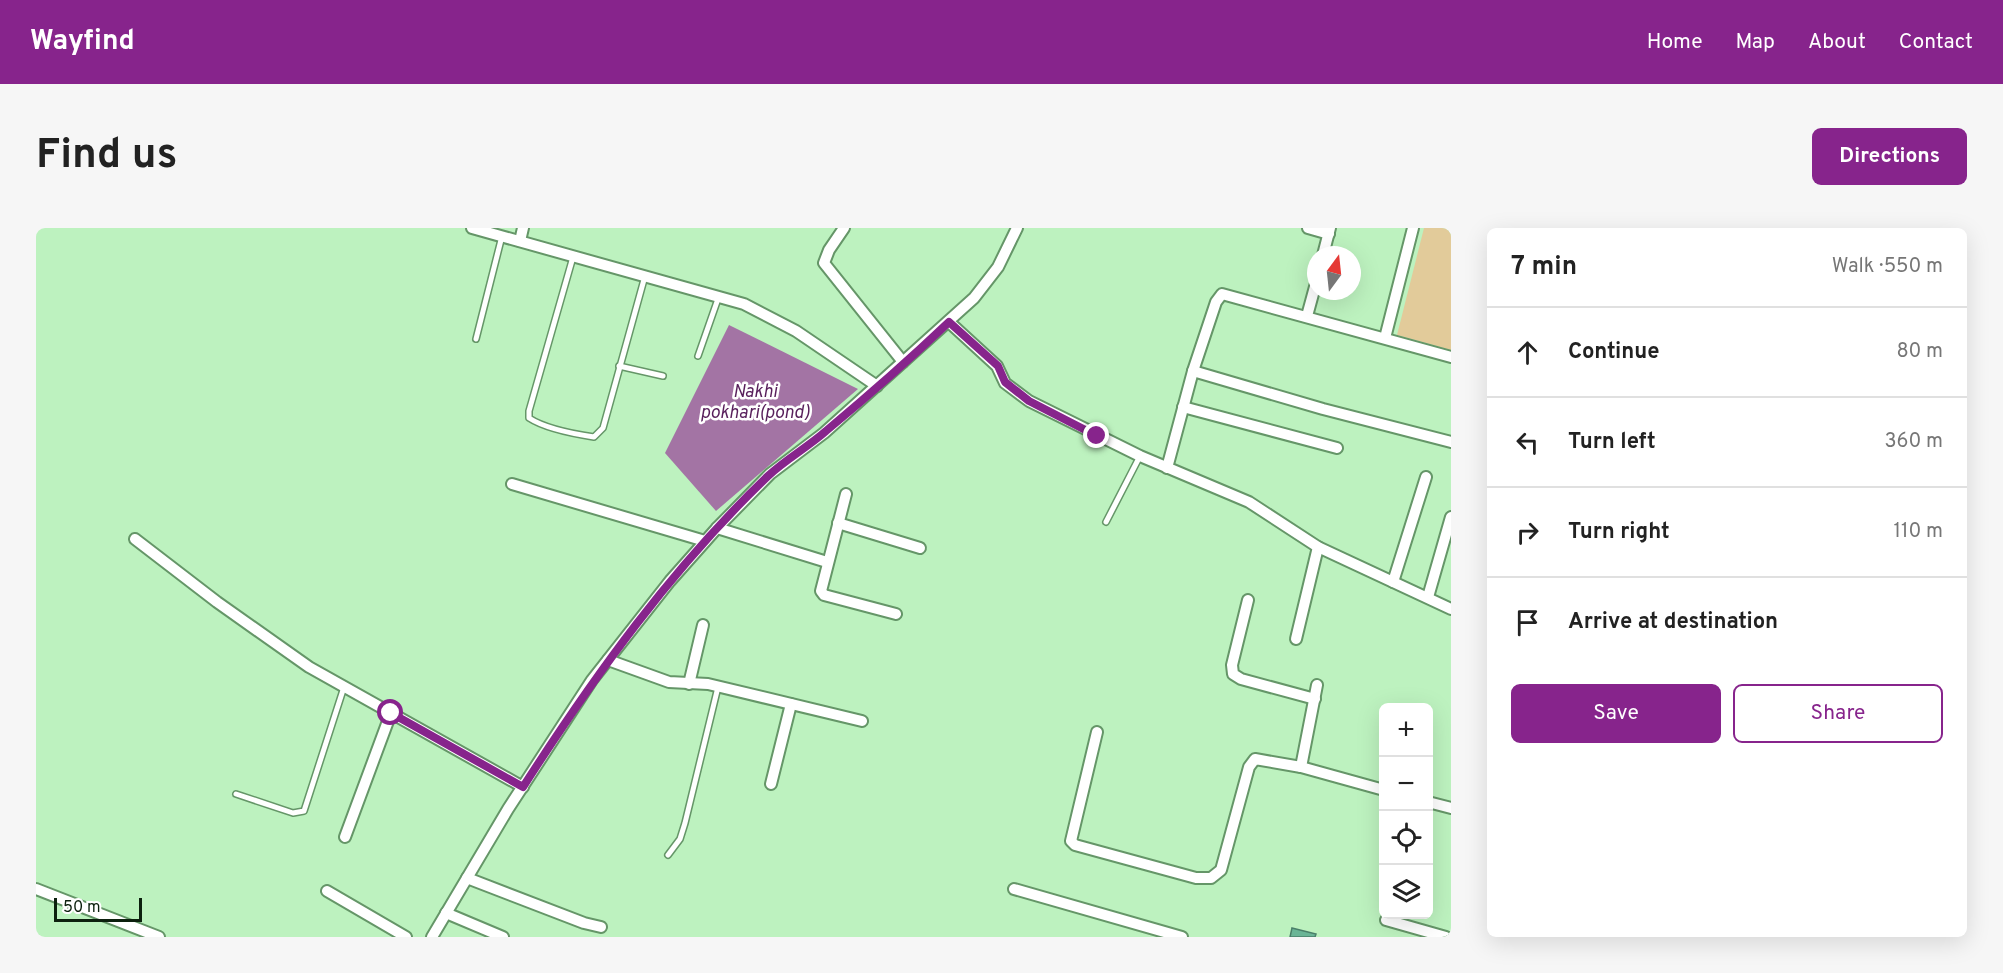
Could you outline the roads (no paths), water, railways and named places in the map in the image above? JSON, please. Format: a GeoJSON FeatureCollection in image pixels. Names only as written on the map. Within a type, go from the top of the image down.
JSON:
{"type":"FeatureCollection","features":[{"type":"Feature","properties":{"kind":"street"},"geometry":{"type":"LineString","coordinates":[[472,228],[719,296],[776,320],[877,386]]}},
{"type":"Feature","properties":{"kind":"street"},"geometry":{"type":"LineString","coordinates":[[520,241],[523,228]]}},
{"type":"Feature","properties":{"kind":"street"},"geometry":{"type":"LineString","coordinates":[[844,228],[824,258],[827,268],[903,362]]}},
{"type":"Feature","properties":{"kind":"street"},"geometry":{"type":"LineString","coordinates":[[432,937],[523,787],[608,660],[705,541],[770,474],[824,433],[974,298],[998,267],[1017,228]]}},
{"type":"Feature","properties":{"kind":"street"},"geometry":{"type":"LineString","coordinates":[[1308,228],[1329,231],[1325,246]]}},
{"type":"Feature","properties":{"kind":"street"},"geometry":{"type":"LineString","coordinates":[[1385,338],[1413,228]]}},
{"type":"Feature","properties":{"kind":"street"},"geometry":{"type":"LineString","coordinates":[[1167,468],[1192,371],[1216,302],[1222,294],[1451,357]]}},
{"type":"Feature","properties":{"kind":"street"},"geometry":{"type":"LineString","coordinates":[[1308,316],[1312,300]]}},
{"type":"Feature","properties":{"kind":"street"},"geometry":{"type":"LineString","coordinates":[[949,322],[998,366],[1005,382],[1029,401],[1140,456],[1249,502],[1318,547],[1451,609]]}},
{"type":"Feature","properties":{"kind":"street"},"geometry":{"type":"LineString","coordinates":[[1192,371],[1323,409],[1451,442]]}},
{"type":"Feature","properties":{"kind":"street"},"geometry":{"type":"LineString","coordinates":[[1183,407],[1337,448]]}},
{"type":"Feature","properties":{"kind":"street"},"geometry":{"type":"LineString","coordinates":[[1393,582],[1426,477]]}},
{"type":"Feature","properties":{"kind":"street"},"geometry":{"type":"LineString","coordinates":[[512,484],[705,541]]}},
{"type":"Feature","properties":{"kind":"street"},"geometry":{"type":"LineString","coordinates":[[846,494],[821,591],[824,595],[896,614]]}},
{"type":"Feature","properties":{"kind":"street"},"geometry":{"type":"LineString","coordinates":[[1428,597],[1451,517]]}},
{"type":"Feature","properties":{"kind":"street"},"geometry":{"type":"LineString","coordinates":[[838,523],[920,548]]}},
{"type":"Feature","properties":{"kind":"street"},"geometry":{"type":"LineString","coordinates":[[717,528],[827,562]]}},
{"type":"Feature","properties":{"kind":"street"},"geometry":{"type":"LineString","coordinates":[[135,539],[226,609],[309,667],[523,787]]}},
{"type":"Feature","properties":{"kind":"street"},"geometry":{"type":"LineString","coordinates":[[1296,639],[1318,547]]}},
{"type":"Feature","properties":{"kind":"street"},"geometry":{"type":"LineString","coordinates":[[1248,600],[1232,665],[1233,674],[1240,679],[1315,699]]}},
{"type":"Feature","properties":{"kind":"street"},"geometry":{"type":"LineString","coordinates":[[689,684],[703,625]]}},
{"type":"Feature","properties":{"kind":"street"},"geometry":{"type":"LineString","coordinates":[[608,660],[669,682],[718,687],[862,721]]}},
{"type":"Feature","properties":{"kind":"street"},"geometry":{"type":"LineString","coordinates":[[1301,767],[1317,685]]}},
{"type":"Feature","properties":{"kind":"street"},"geometry":{"type":"LineString","coordinates":[[771,784],[791,704]]}},
{"type":"Feature","properties":{"kind":"street"},"geometry":{"type":"LineString","coordinates":[[345,837],[391,713]]}},
{"type":"Feature","properties":{"kind":"street"},"geometry":{"type":"LineString","coordinates":[[1097,732],[1071,841],[1083,848],[1196,878],[1211,878],[1221,870],[1251,762],[1261,758],[1379,789]]}},
{"type":"Feature","properties":{"kind":"street"},"geometry":{"type":"LineString","coordinates":[[1433,803],[1451,808]]}},
{"type":"Feature","properties":{"kind":"street"},"geometry":{"type":"LineString","coordinates":[[468,878],[564,916],[601,927]]}},
{"type":"Feature","properties":{"kind":"street"},"geometry":{"type":"LineString","coordinates":[[36,889],[159,937]]}},
{"type":"Feature","properties":{"kind":"street"},"geometry":{"type":"LineString","coordinates":[[1014,889],[1182,937]]}},
{"type":"Feature","properties":{"kind":"street"},"geometry":{"type":"LineString","coordinates":[[327,891],[406,937]]}},
{"type":"Feature","properties":{"kind":"street"},"geometry":{"type":"LineString","coordinates":[[446,913],[503,937]]}},
{"type":"Feature","properties":{"kind":"street"},"geometry":{"type":"LineString","coordinates":[[1386,920],[1446,937]]}},
{"type":"Feature","properties":{"kind":"lane"},"geometry":{"type":"LineString","coordinates":[[476,339],[502,236]]}},
{"type":"Feature","properties":{"kind":"lane"},"geometry":{"type":"LineString","coordinates":[[573,256],[532,398],[529,418],[586,436],[594,437],[600,433],[645,276]]}},
{"type":"Feature","properties":{"kind":"lane"},"geometry":{"type":"LineString","coordinates":[[698,356],[719,296]]}},
{"type":"Feature","properties":{"kind":"lane"},"geometry":{"type":"LineString","coordinates":[[619,366],[663,376]]}},
{"type":"Feature","properties":{"kind":"lane"},"geometry":{"type":"LineString","coordinates":[[1106,522],[1140,456]]}},
{"type":"Feature","properties":{"kind":"lane"},"geometry":{"type":"LineString","coordinates":[[236,794],[293,813],[304,811],[344,687]]}},
{"type":"Feature","properties":{"kind":"lane"},"geometry":{"type":"LineString","coordinates":[[669,855],[680,839],[685,823],[718,687]]}},
{"type":"Feature","properties":{"kind":"water","name":"Nakhi pokhari(pond)"},"geometry":{"type":"Polygon","coordinates":[[[729,325],[858,389],[716,511],[665,453],[729,325]]]}}]}
